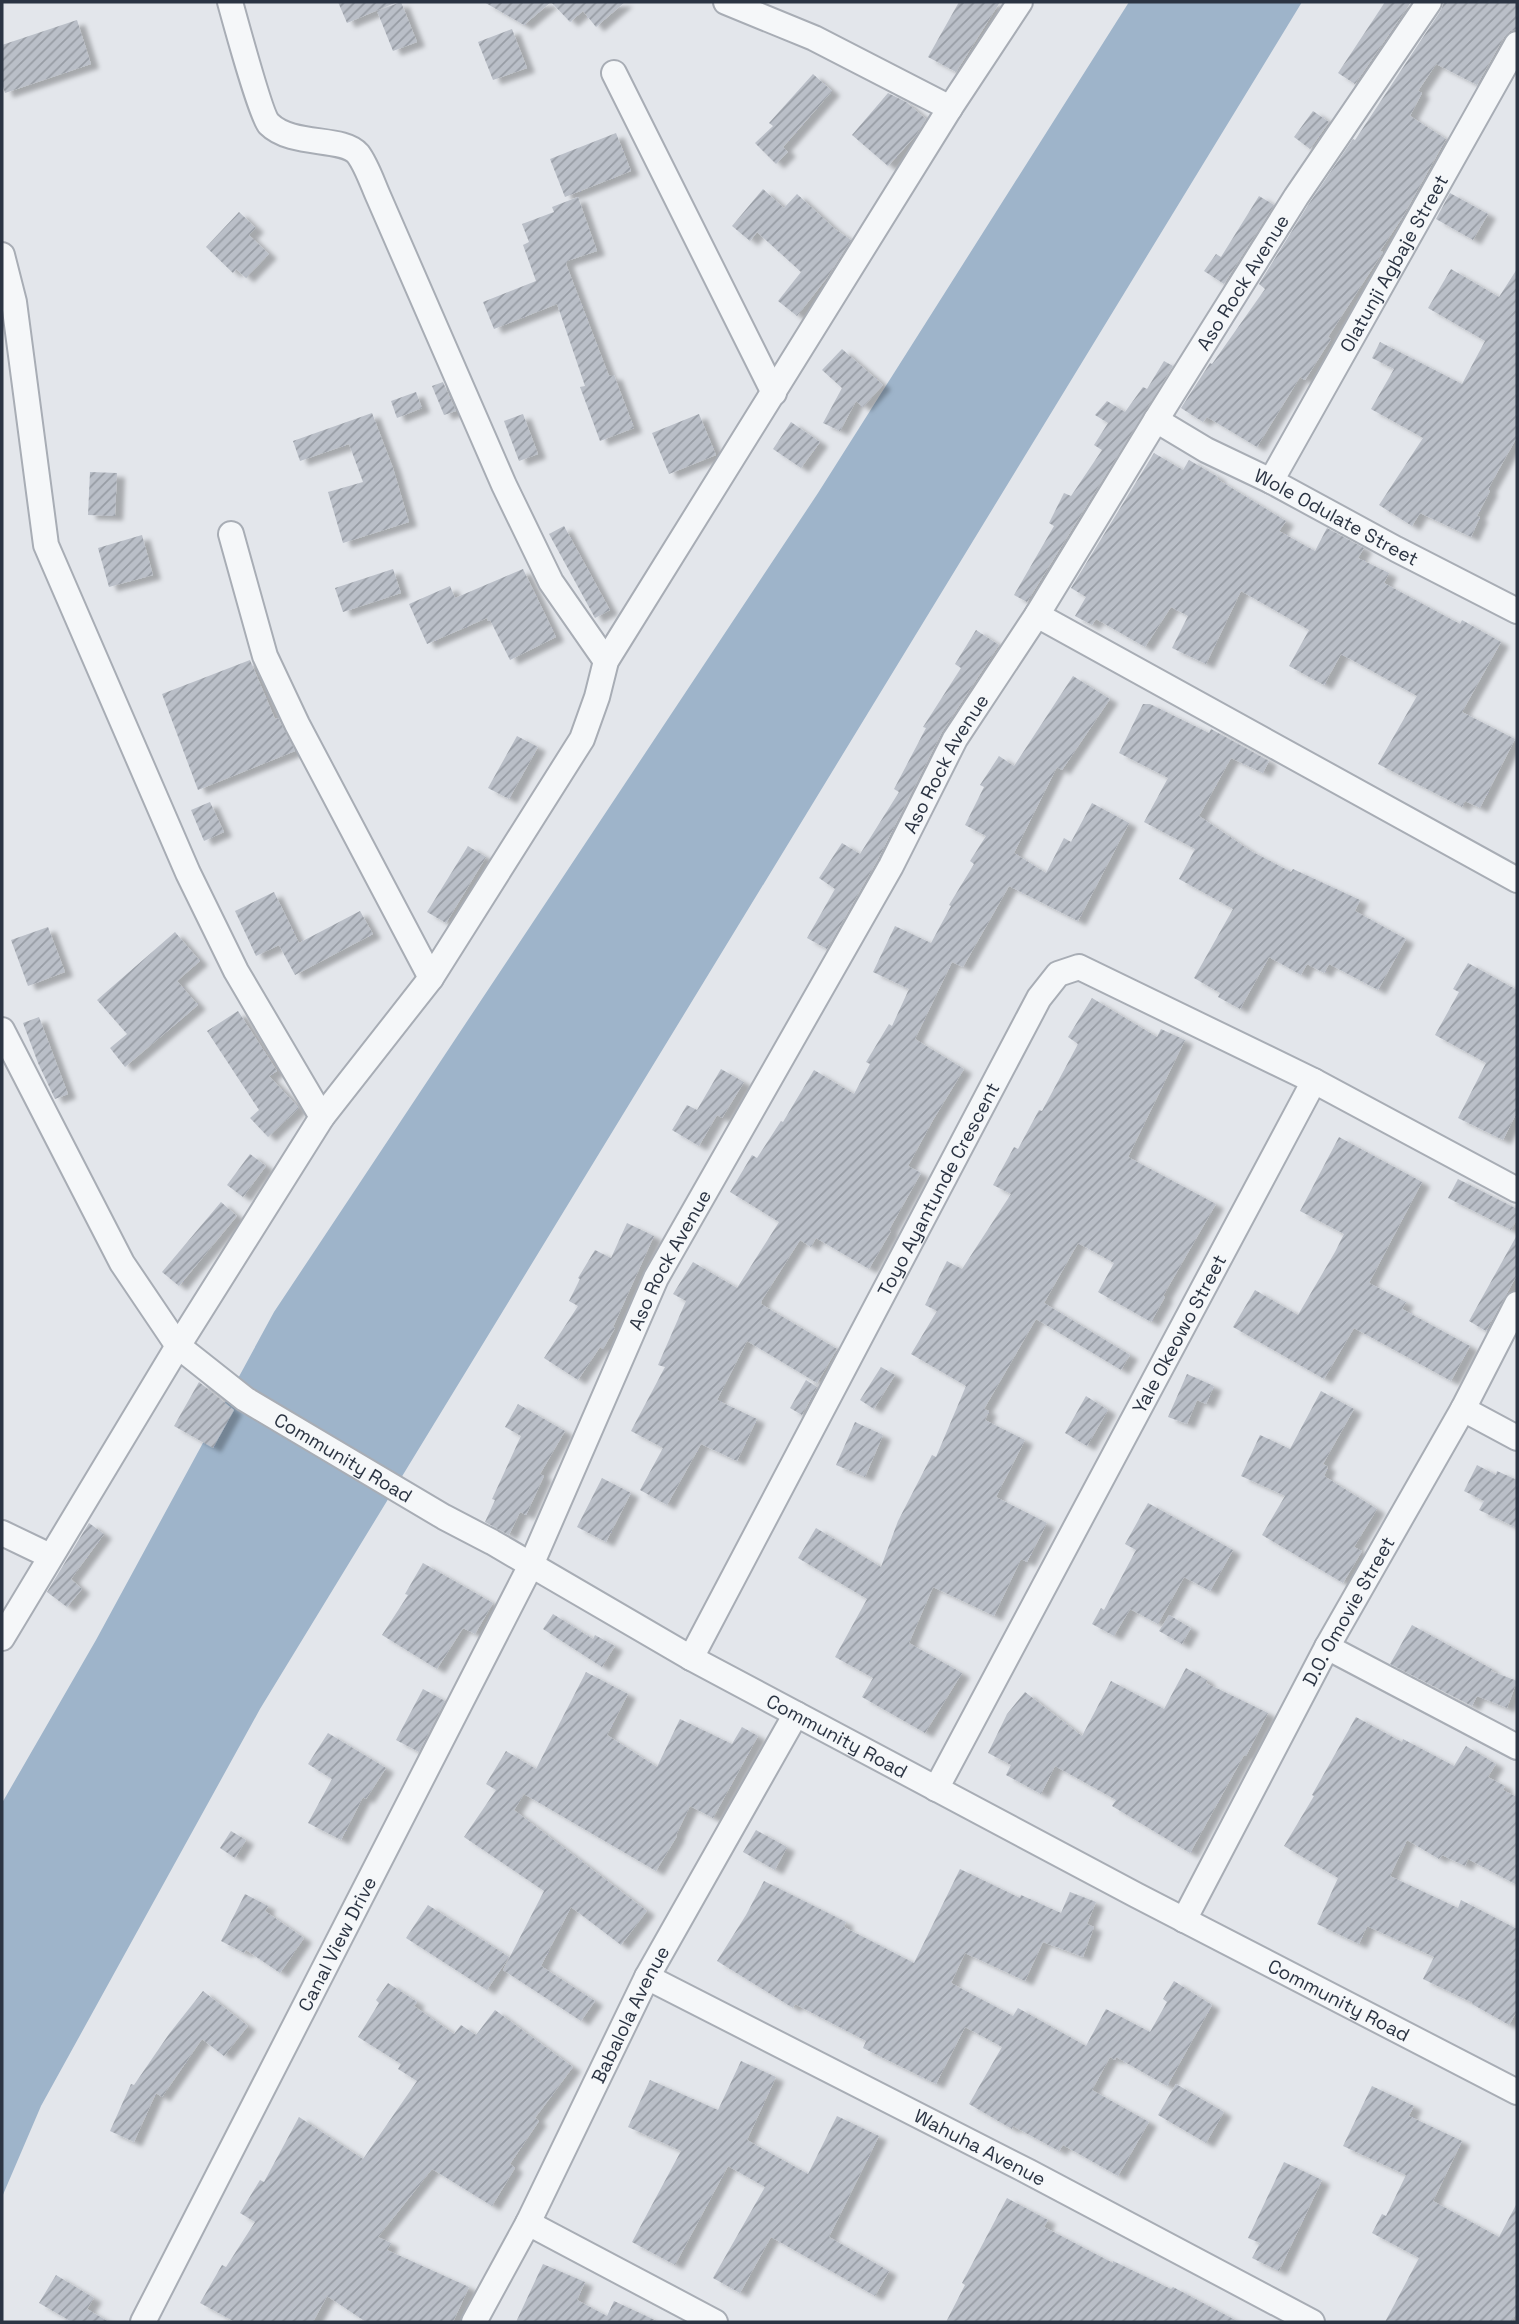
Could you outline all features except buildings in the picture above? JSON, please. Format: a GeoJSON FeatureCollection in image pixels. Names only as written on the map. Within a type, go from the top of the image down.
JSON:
{"type":"FeatureCollection","features":[{"type":"Feature","properties":{"kind":"street"},"geometry":{"type":"LineString","coordinates":[[230,2],[267,123],[286,135],[312,142],[338,144],[357,153],[504,485],[551,582],[606,661]]}},
{"type":"Feature","properties":{"kind":"street"},"geometry":{"type":"LineString","coordinates":[[726,2],[814,38],[950,108]]}},
{"type":"Feature","properties":{"kind":"street"},"geometry":{"type":"LineString","coordinates":[[2,1638],[178,1346],[322,1117],[431,978],[582,739],[606,661],[950,108],[1020,2]]}},
{"type":"Feature","properties":{"kind":"street","name":"Aso Rock Avenue"},"geometry":{"type":"LineString","coordinates":[[531,1565],[656,1278],[891,866],[955,739],[1037,615],[1296,197],[1429,2]]}},
{"type":"Feature","properties":{"kind":"street","name":"Olatunji Agbaje Street"},"geometry":{"type":"LineString","coordinates":[[1271,481],[1517,44]]}},
{"type":"Feature","properties":{"kind":"street"},"geometry":{"type":"LineString","coordinates":[[614,73],[774,393]]}},
{"type":"Feature","properties":{"kind":"street"},"geometry":{"type":"LineString","coordinates":[[2,255],[14,302],[46,544],[188,873],[236,971],[322,1117]]}},
{"type":"Feature","properties":{"kind":"street","name":"Wole Odulate Street"},"geometry":{"type":"LineString","coordinates":[[1156,419],[1206,450],[1271,481],[1396,550],[1517,610]]}},
{"type":"Feature","properties":{"kind":"street"},"geometry":{"type":"LineString","coordinates":[[231,534],[265,656],[297,724],[431,978]]}},
{"type":"Feature","properties":{"kind":"street"},"geometry":{"type":"LineString","coordinates":[[1037,615],[1517,880]]}},
{"type":"Feature","properties":{"kind":"street","name":"Toyo Ayantunde Crescent"},"geometry":{"type":"LineString","coordinates":[[691,1658],[1039,998],[1058,974],[1079,967],[1314,1081]]}},
{"type":"Feature","properties":{"kind":"street","name":"Community Road"},"geometry":{"type":"LineString","coordinates":[[2,1030],[122,1263],[178,1346],[245,1399],[444,1517],[691,1658],[1184,1920],[1517,2092]]}},
{"type":"Feature","properties":{"kind":"street"},"geometry":{"type":"LineString","coordinates":[[1314,1081],[1517,1190]]}},
{"type":"Feature","properties":{"kind":"street","name":"Yale Okeowo Street"},"geometry":{"type":"LineString","coordinates":[[936,1788],[1314,1081]]}},
{"type":"Feature","properties":{"kind":"street","name":"D.O. Omovie Street"},"geometry":{"type":"LineString","coordinates":[[1184,1920],[1327,1647],[1463,1409],[1517,1304]]}},
{"type":"Feature","properties":{"kind":"street"},"geometry":{"type":"LineString","coordinates":[[1463,1409],[1517,1438]]}},
{"type":"Feature","properties":{"kind":"street"},"geometry":{"type":"LineString","coordinates":[[2,1533],[50,1556]]}},
{"type":"Feature","properties":{"kind":"street","name":"Canal View Drive"},"geometry":{"type":"LineString","coordinates":[[143,2322],[531,1565]]}},
{"type":"Feature","properties":{"kind":"street"},"geometry":{"type":"LineString","coordinates":[[1327,1647],[1517,1747]]}},
{"type":"Feature","properties":{"kind":"street","name":"Babalola Avenue"},"geometry":{"type":"LineString","coordinates":[[474,2322],[528,2223],[648,1977],[796,1714]]}},
{"type":"Feature","properties":{"kind":"street","name":"Wahuha Avenue"},"geometry":{"type":"LineString","coordinates":[[648,1977],[1029,2172],[1312,2322]]}},
{"type":"Feature","properties":{"kind":"street"},"geometry":{"type":"LineString","coordinates":[[528,2223],[715,2322]]}},
{"type":"Feature","properties":{"kind":"water"},"geometry":{"type":"Polygon","coordinates":[[[1129,2],[1302,2],[260,1709],[41,2106],[2,2197],[2,1803],[96,1640],[274,1312],[818,493],[1129,2]]]}}]}
